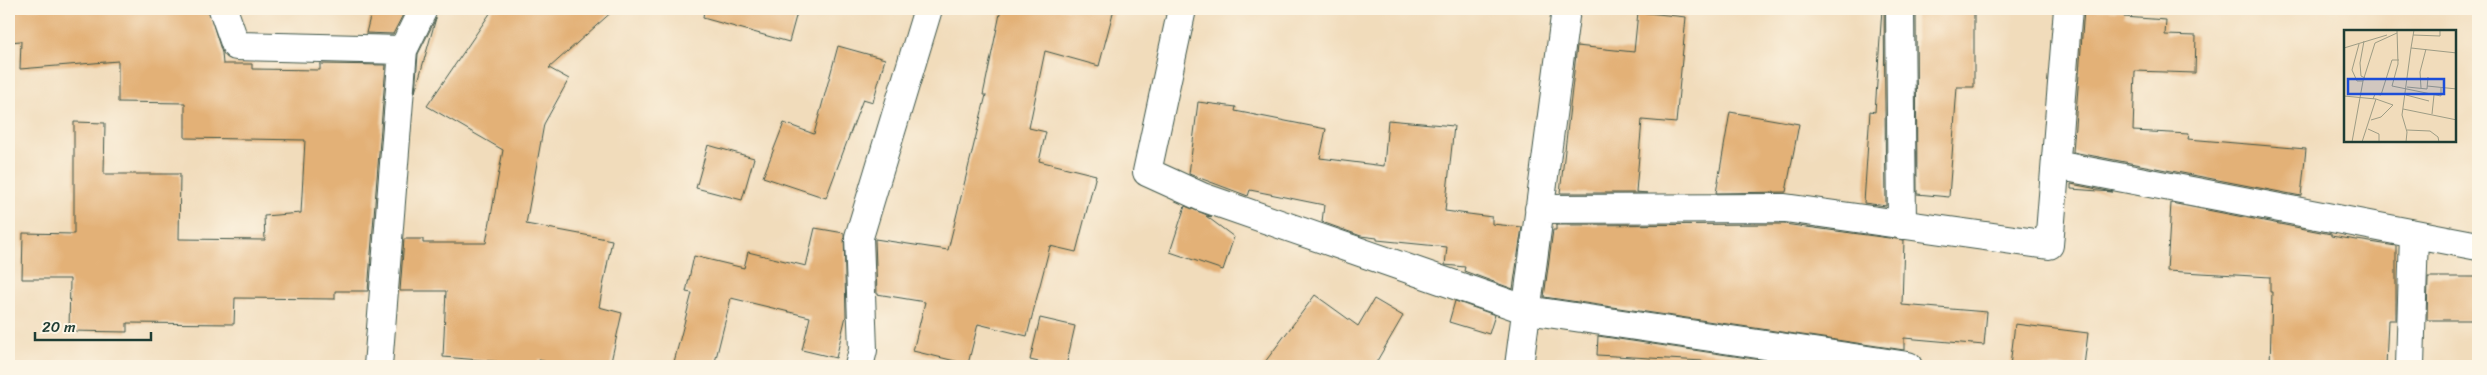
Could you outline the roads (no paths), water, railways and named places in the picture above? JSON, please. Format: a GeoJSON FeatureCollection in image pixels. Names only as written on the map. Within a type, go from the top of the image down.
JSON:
{"type":"FeatureCollection","features":[{"type":"Feature","properties":{"kind":"street"},"geometry":{"type":"LineString","coordinates":[[223,9],[236,46],[403,50]]}},
{"type":"Feature","properties":{"kind":"street"},"geometry":{"type":"LineString","coordinates":[[378,366],[403,50],[423,9]]}},
{"type":"Feature","properties":{"kind":"street"},"geometry":{"type":"LineString","coordinates":[[859,366],[863,350],[859,237],[928,9]]}},
{"type":"Feature","properties":{"kind":"street"},"geometry":{"type":"LineString","coordinates":[[1182,9],[1147,172],[1202,197],[1527,310],[1908,366]]}},
{"type":"Feature","properties":{"kind":"street"},"geometry":{"type":"LineString","coordinates":[[1519,366],[1566,9]]}},
{"type":"Feature","properties":{"kind":"street"},"geometry":{"type":"LineString","coordinates":[[1900,9],[1902,225]]}},
{"type":"Feature","properties":{"kind":"street"},"geometry":{"type":"LineString","coordinates":[[1539,209],[1785,208],[2049,245],[2068,9]]}},
{"type":"Feature","properties":{"kind":"street"},"geometry":{"type":"LineString","coordinates":[[2056,165],[2478,246]]}},
{"type":"Feature","properties":{"kind":"street"},"geometry":{"type":"LineString","coordinates":[[2410,366],[2414,234]]}}]}
